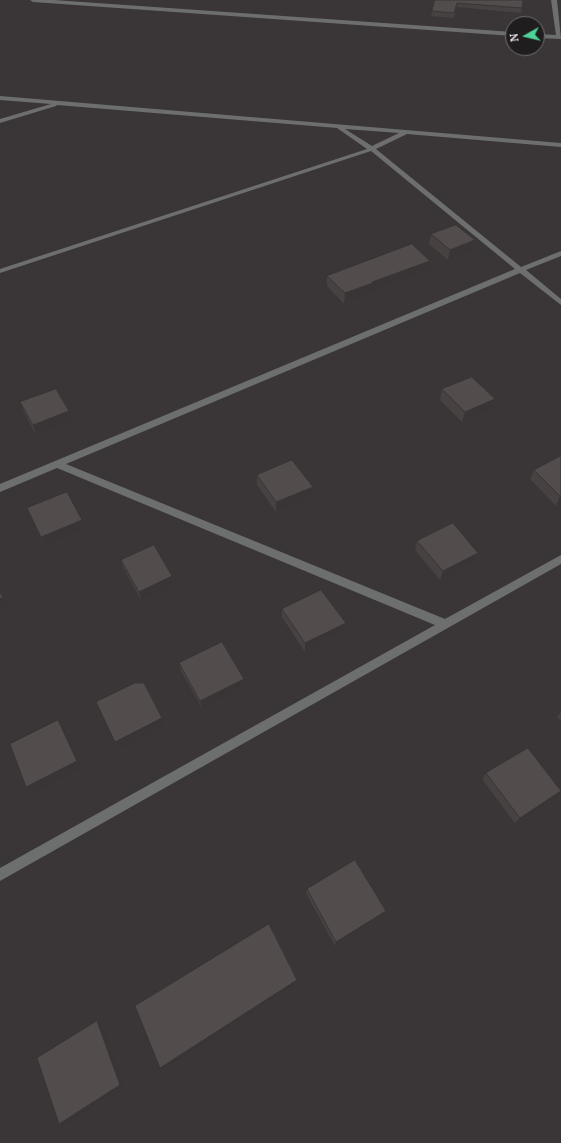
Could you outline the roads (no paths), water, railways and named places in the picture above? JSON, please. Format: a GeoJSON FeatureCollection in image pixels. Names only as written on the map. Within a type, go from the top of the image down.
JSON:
{"type":"FeatureCollection","features":[{"type":"Feature","properties":{"kind":"lane"},"geometry":{"type":"LineString","coordinates":[[33,0],[505,33]]}},
{"type":"Feature","properties":{"kind":"lane"},"geometry":{"type":"LineString","coordinates":[[545,36],[560,37],[554,0]]}},
{"type":"Feature","properties":{"kind":"lane"},"geometry":{"type":"LineString","coordinates":[[0,98],[561,145]]}},
{"type":"Feature","properties":{"kind":"lane"},"geometry":{"type":"LineString","coordinates":[[0,121],[60,103]]}},
{"type":"Feature","properties":{"kind":"lane"},"geometry":{"type":"LineString","coordinates":[[340,127],[372,149],[561,303]]}},
{"type":"Feature","properties":{"kind":"lane"},"geometry":{"type":"LineString","coordinates":[[0,271],[372,149],[405,132]]}},
{"type":"Feature","properties":{"kind":"lane"},"geometry":{"type":"LineString","coordinates":[[0,488],[561,253]]}},
{"type":"Feature","properties":{"kind":"lane"},"geometry":{"type":"LineString","coordinates":[[57,464],[445,624]]}},
{"type":"Feature","properties":{"kind":"lane"},"geometry":{"type":"LineString","coordinates":[[0,876],[561,559]]}}]}
